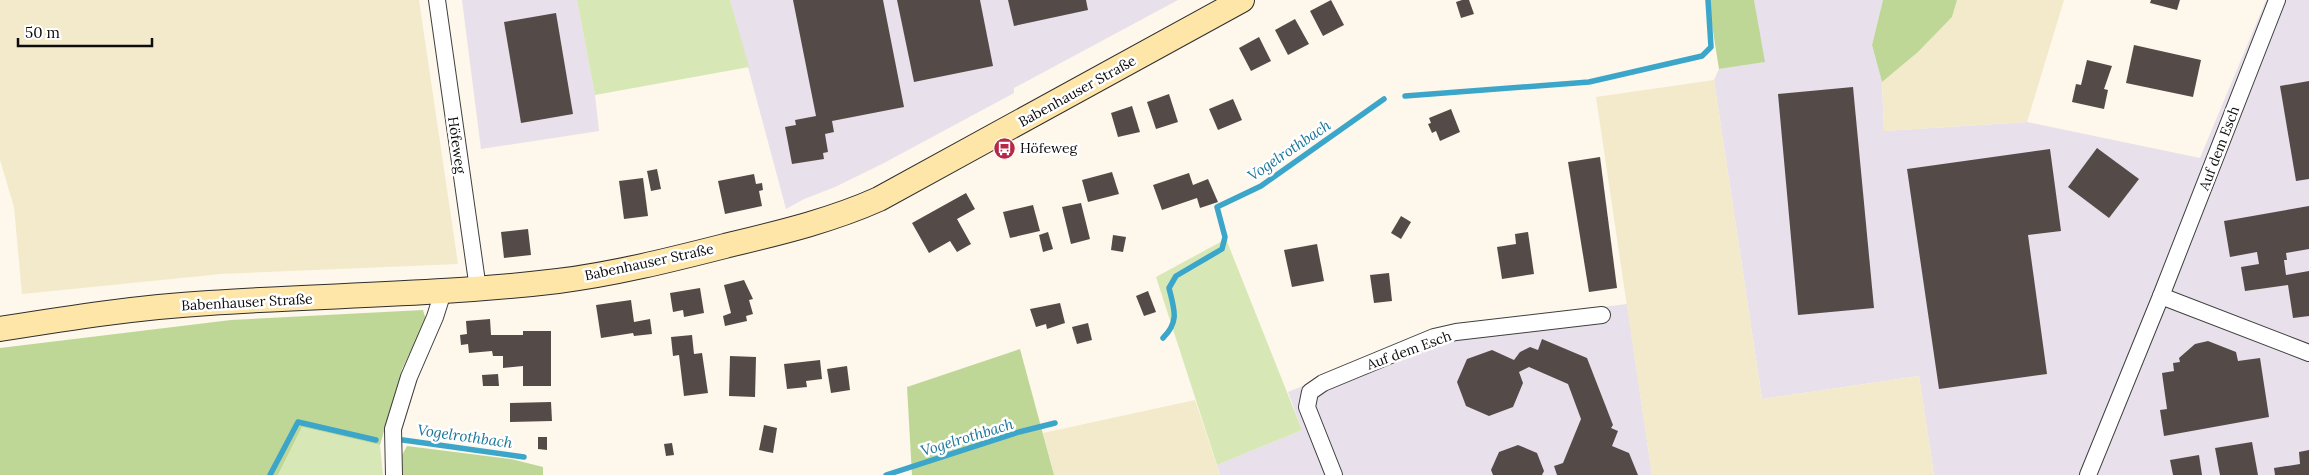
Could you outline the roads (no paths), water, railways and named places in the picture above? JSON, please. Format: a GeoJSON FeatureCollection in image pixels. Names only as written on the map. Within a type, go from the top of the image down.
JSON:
{"type":"FeatureCollection","features":[{"type":"Feature","properties":{"kind":"main road","name":"Babenhauser Straße"},"geometry":{"type":"LineString","coordinates":[[0,329],[142,309],[209,303],[443,292],[562,280],[669,260],[790,230],[848,212],[879,199],[938,169],[1242,0]]}},
{"type":"Feature","properties":{"kind":"street","name":"Höfeweg"},"geometry":{"type":"LineString","coordinates":[[436,0],[478,289]]}},
{"type":"Feature","properties":{"kind":"street","name":"Auf dem Esch"},"geometry":{"type":"LineString","coordinates":[[2088,475],[2161,296],[2277,0]]}},
{"type":"Feature","properties":{"kind":"street"},"geometry":{"type":"LineString","coordinates":[[394,475],[393,429],[409,378],[435,317],[443,292]]}},
{"type":"Feature","properties":{"kind":"street"},"geometry":{"type":"LineString","coordinates":[[2161,296],[2309,353]]}},
{"type":"Feature","properties":{"kind":"street","name":"Auf dem Esch"},"geometry":{"type":"LineString","coordinates":[[1334,475],[1307,407],[1310,392],[1324,382],[1434,337],[1456,332],[1602,315]]}},
{"type":"Feature","properties":{"kind":"waterway","name":"Vogelrothbach"},"geometry":{"type":"LineString","coordinates":[[1405,96],[1589,82],[1702,56],[1711,47],[1708,0]]}},
{"type":"Feature","properties":{"kind":"waterway","name":"Vogelrothbach"},"geometry":{"type":"LineString","coordinates":[[1163,338],[1174,320],[1174,309],[1169,288],[1176,276],[1222,249],[1225,237],[1217,207],[1261,186],[1384,99]]}},
{"type":"Feature","properties":{"kind":"waterway","name":"Vogelrothbach"},"geometry":{"type":"LineString","coordinates":[[270,475],[298,422],[376,440]]}},
{"type":"Feature","properties":{"kind":"waterway","name":"Vogelrothbach"},"geometry":{"type":"LineString","coordinates":[[886,475],[1019,432],[1055,423]]}},
{"type":"Feature","properties":{"kind":"waterway","name":"Vogelrothbach"},"geometry":{"type":"LineString","coordinates":[[403,440],[524,457]]}},
{"type":"Feature","properties":{"kind":"place","name":"Höfeweg"},"geometry":{"type":"Point","coordinates":[1004,148]}}]}
